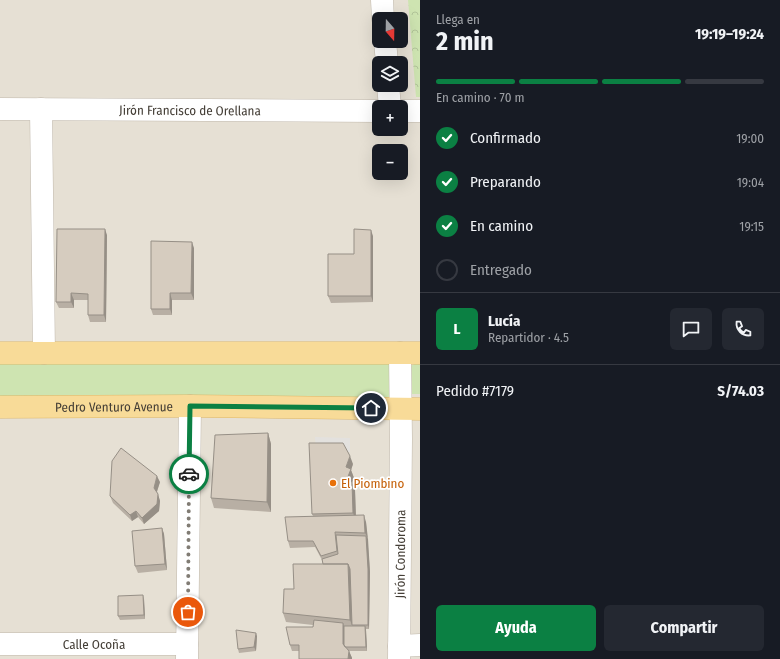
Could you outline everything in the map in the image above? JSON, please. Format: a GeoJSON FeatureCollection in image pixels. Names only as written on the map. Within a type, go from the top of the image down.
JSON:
{"type":"FeatureCollection","features":[{"type":"Feature","properties":{"kind":"main road"},"geometry":{"type":"LineString","coordinates":[[0,353],[410,353]]}},
{"type":"Feature","properties":{"kind":"main road","name":"Pedro Venturo Avenue"},"geometry":{"type":"LineString","coordinates":[[0,407],[190,406],[410,409]]}},
{"type":"Feature","properties":{"kind":"street"},"geometry":{"type":"LineString","coordinates":[[382,0],[383,12]]}},
{"type":"Feature","properties":{"kind":"street","name":"Jirón Francisco de Orellana"},"geometry":{"type":"LineString","coordinates":[[0,109],[372,111]]}},
{"type":"Feature","properties":{"kind":"street"},"geometry":{"type":"LineString","coordinates":[[41,109],[44,353]]}},
{"type":"Feature","properties":{"kind":"street"},"geometry":{"type":"LineString","coordinates":[[408,111],[420,111]]}},
{"type":"Feature","properties":{"kind":"street","name":"Jirón Condoroma"},"geometry":{"type":"LineString","coordinates":[[406,650],[410,353]]}},
{"type":"Feature","properties":{"kind":"street"},"geometry":{"type":"LineString","coordinates":[[187,652],[190,406]]}},
{"type":"Feature","properties":{"kind":"street","name":"Calle Ocoña"},"geometry":{"type":"LineString","coordinates":[[0,644],[187,652]]}},
{"type":"Feature","properties":{"kind":"shaded area"},"geometry":{"type":"Polygon","coordinates":[[[0,0],[420,0],[420,659],[0,659],[0,0]]]}},
{"type":"Feature","properties":{"kind":"shaded area"},"geometry":{"type":"Polygon","coordinates":[[[315,437],[350,438],[350,452],[316,451],[315,437]]]}},
{"type":"Feature","properties":{"kind":"green space"},"geometry":{"type":"Polygon","coordinates":[[[408,0],[420,0],[420,97],[416,97],[408,0]]]}},
{"type":"Feature","properties":{"kind":"green space"},"geometry":{"type":"Polygon","coordinates":[[[0,358],[392,364],[395,393],[388,399],[0,403],[0,358]]]}},
{"type":"Feature","properties":{"kind":"green space"},"geometry":{"type":"Polygon","coordinates":[[[420,363],[420,394],[410,394],[408,367],[420,363]]]}},
{"type":"Feature","properties":{"kind":"building"},"geometry":{"type":"Polygon","coordinates":[[[57,229],[105,229],[104,315],[88,315],[88,294],[71,293],[71,302],[56,302],[57,229]]]}},
{"type":"Feature","properties":{"kind":"building"},"geometry":{"type":"Polygon","coordinates":[[[354,229],[371,230],[371,296],[328,296],[328,254],[354,254],[354,229]]]}},
{"type":"Feature","properties":{"kind":"building"},"geometry":{"type":"Polygon","coordinates":[[[151,241],[192,242],[191,293],[170,293],[170,309],[151,309],[151,241]]]}},
{"type":"Feature","properties":{"kind":"building"},"geometry":{"type":"Polygon","coordinates":[[[268,433],[267,502],[211,498],[215,435],[268,433]]]}},
{"type":"Feature","properties":{"kind":"building","name":"El Piombino"},"geometry":{"type":"Polygon","coordinates":[[[309,443],[343,443],[350,456],[346,467],[351,469],[347,479],[352,482],[353,513],[312,514],[309,443]]]}},
{"type":"Feature","properties":{"kind":"building"},"geometry":{"type":"Polygon","coordinates":[[[121,448],[157,476],[154,488],[158,494],[157,504],[142,518],[136,511],[130,515],[110,496],[112,461],[121,448]]]}},
{"type":"Feature","properties":{"kind":"building"},"geometry":{"type":"Polygon","coordinates":[[[364,515],[365,533],[335,532],[337,551],[321,556],[313,541],[288,541],[285,517],[364,515]]]}},
{"type":"Feature","properties":{"kind":"building"},"geometry":{"type":"Polygon","coordinates":[[[162,528],[165,564],[135,566],[132,531],[162,528]]]}},
{"type":"Feature","properties":{"kind":"building"},"geometry":{"type":"Polygon","coordinates":[[[336,535],[366,536],[368,569],[368,625],[352,625],[350,569],[348,564],[323,564],[322,559],[338,554],[336,535]]]}},
{"type":"Feature","properties":{"kind":"building"},"geometry":{"type":"Polygon","coordinates":[[[293,564],[348,564],[350,620],[283,613],[284,589],[294,589],[293,564]]]}},
{"type":"Feature","properties":{"kind":"building"},"geometry":{"type":"Polygon","coordinates":[[[143,595],[144,615],[118,616],[118,596],[143,595]]]}},
{"type":"Feature","properties":{"kind":"building"},"geometry":{"type":"Polygon","coordinates":[[[314,620],[343,623],[343,644],[349,651],[348,659],[299,659],[299,645],[290,645],[286,627],[313,627],[314,620]]]}},
{"type":"Feature","properties":{"kind":"building"},"geometry":{"type":"Polygon","coordinates":[[[344,626],[365,626],[366,647],[345,647],[344,626]]]}},
{"type":"Feature","properties":{"kind":"building"},"geometry":{"type":"Polygon","coordinates":[[[236,630],[256,633],[254,647],[238,649],[236,630]]]}},
{"type":"Feature","properties":{"kind":"way so far"},"geometry":{"type":"LineString","coordinates":[[188,612],[189,474]]}},
{"type":"Feature","properties":{"kind":"place","name":"El Piombino"},"geometry":{"type":"Point","coordinates":[333,483]}},
{"type":"Feature","properties":{"kind":"route"},"geometry":{"type":"LineString","coordinates":[[189,474],[190,406],[371,408]]}}]}
